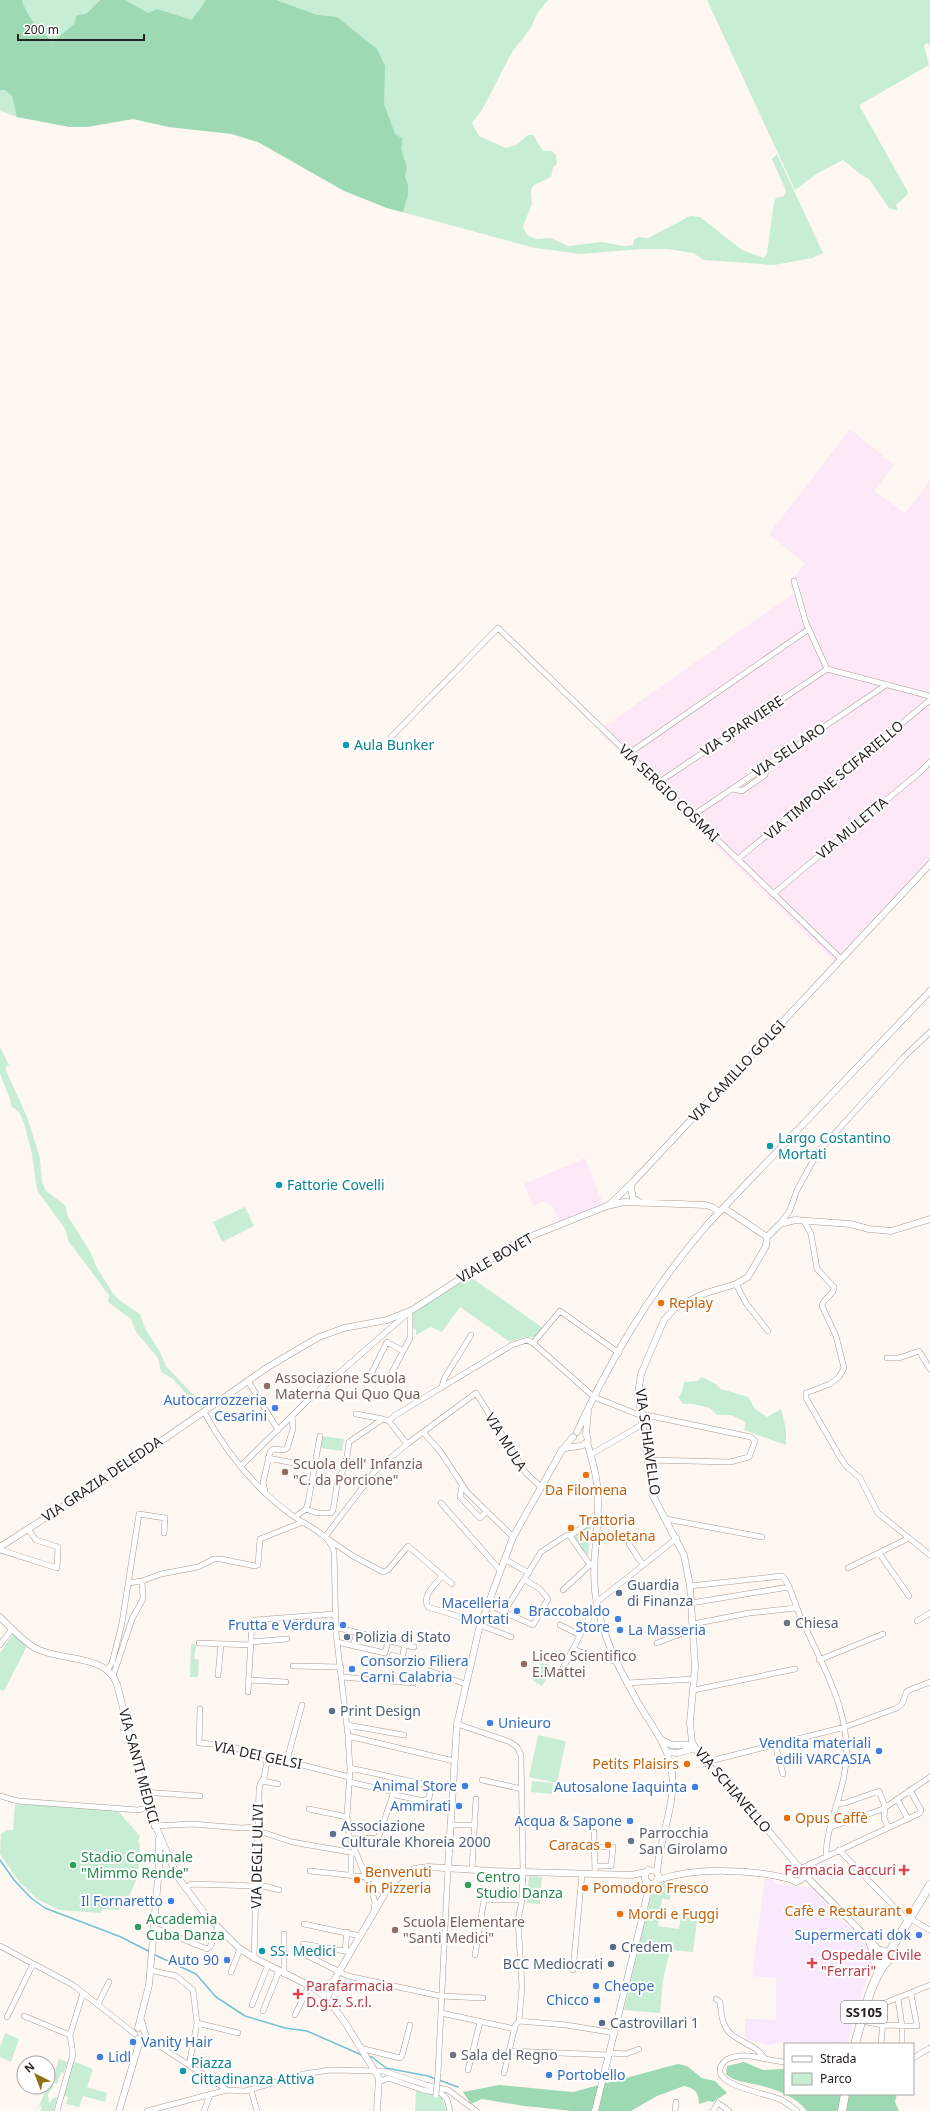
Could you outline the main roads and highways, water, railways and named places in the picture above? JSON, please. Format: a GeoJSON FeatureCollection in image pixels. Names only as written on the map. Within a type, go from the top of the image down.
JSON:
{"type":"FeatureCollection","features":[{"type":"Feature","properties":{"kind":"main road"},"geometry":{"type":"LineString","coordinates":[[927,1895],[930,1885]]}},
{"type":"Feature","properties":{"kind":"main road","name":"SS105"},"geometry":{"type":"LineString","coordinates":[[855,2043],[865,2005],[881,1956],[896,1942],[909,1920],[927,1895]]}},
{"type":"Feature","properties":{"kind":"main road"},"geometry":{"type":"LineString","coordinates":[[842,2111],[845,2095]]}},
{"type":"Feature","properties":{"kind":"waterway"},"geometry":{"type":"LineString","coordinates":[[0,1860],[14,1880],[31,1898],[45,1908],[121,1937],[150,1952]]}},
{"type":"Feature","properties":{"kind":"waterway"},"geometry":{"type":"LineString","coordinates":[[153,1954],[196,1974],[216,1997],[245,2016],[285,2028],[307,2031],[364,2056]]}},
{"type":"Feature","properties":{"kind":"waterway"},"geometry":{"type":"LineString","coordinates":[[367,2056],[372,2057],[386,2068],[428,2076],[458,2087]]}},
{"type":"Feature","properties":{"kind":"place","name":"Aula Bunker"},"geometry":{"type":"Point","coordinates":[346,745]}},
{"type":"Feature","properties":{"kind":"place","name":"Largo Costantino Mortati"},"geometry":{"type":"Point","coordinates":[770,1146]}},
{"type":"Feature","properties":{"kind":"place","name":"Fattorie Covelli"},"geometry":{"type":"Point","coordinates":[279,1185]}},
{"type":"Feature","properties":{"kind":"place","name":"Replay"},"geometry":{"type":"Point","coordinates":[661,1303]}},
{"type":"Feature","properties":{"kind":"place","name":"Associazione Scuola Materna Qui Quo Qua"},"geometry":{"type":"Point","coordinates":[267,1386]}},
{"type":"Feature","properties":{"kind":"place","name":"Autocarrozzeria Cesarini"},"geometry":{"type":"Point","coordinates":[275,1408]}},
{"type":"Feature","properties":{"kind":"place","name":"Scuola dell' Infanzia \"C. da Porcione\""},"geometry":{"type":"Point","coordinates":[285,1472]}},
{"type":"Feature","properties":{"kind":"place","name":"Da Filomena"},"geometry":{"type":"Point","coordinates":[586,1475]}},
{"type":"Feature","properties":{"kind":"place","name":"Trattoria Napoletana"},"geometry":{"type":"Point","coordinates":[571,1528]}},
{"type":"Feature","properties":{"kind":"place","name":"Guardia di Finanza"},"geometry":{"type":"Point","coordinates":[619,1593]}},
{"type":"Feature","properties":{"kind":"place","name":"Macelleria Mortati"},"geometry":{"type":"Point","coordinates":[517,1611]}},
{"type":"Feature","properties":{"kind":"place","name":"Braccobaldo Store"},"geometry":{"type":"Point","coordinates":[618,1619]}},
{"type":"Feature","properties":{"kind":"place","name":"Chiesa"},"geometry":{"type":"Point","coordinates":[787,1623]}},
{"type":"Feature","properties":{"kind":"place","name":"Frutta e Verdura"},"geometry":{"type":"Point","coordinates":[343,1625]}},
{"type":"Feature","properties":{"kind":"place","name":"La Masseria"},"geometry":{"type":"Point","coordinates":[620,1630]}},
{"type":"Feature","properties":{"kind":"place","name":"Polizia di Stato"},"geometry":{"type":"Point","coordinates":[347,1637]}},
{"type":"Feature","properties":{"kind":"place","name":"Liceo Scientifico E.Mattei"},"geometry":{"type":"Point","coordinates":[524,1664]}},
{"type":"Feature","properties":{"kind":"place","name":"Consorzio Filiera Carni Calabria"},"geometry":{"type":"Point","coordinates":[352,1669]}},
{"type":"Feature","properties":{"kind":"place","name":"Print Design"},"geometry":{"type":"Point","coordinates":[332,1711]}},
{"type":"Feature","properties":{"kind":"place","name":"Unieuro"},"geometry":{"type":"Point","coordinates":[490,1723]}},
{"type":"Feature","properties":{"kind":"place","name":"Vendita materiali edili VARCASIA"},"geometry":{"type":"Point","coordinates":[879,1751]}},
{"type":"Feature","properties":{"kind":"place","name":"Petits Plaisirs"},"geometry":{"type":"Point","coordinates":[687,1764]}},
{"type":"Feature","properties":{"kind":"place","name":"Animal Store"},"geometry":{"type":"Point","coordinates":[465,1786]}},
{"type":"Feature","properties":{"kind":"place","name":"Autosalone Iaquinta"},"geometry":{"type":"Point","coordinates":[695,1787]}},
{"type":"Feature","properties":{"kind":"place","name":"Ammirati"},"geometry":{"type":"Point","coordinates":[459,1806]}},
{"type":"Feature","properties":{"kind":"place","name":"Opus Caffè"},"geometry":{"type":"Point","coordinates":[787,1818]}},
{"type":"Feature","properties":{"kind":"place","name":"Acqua & Sapone"},"geometry":{"type":"Point","coordinates":[630,1821]}},
{"type":"Feature","properties":{"kind":"place","name":"Associazione Culturale Khoreia 2000"},"geometry":{"type":"Point","coordinates":[333,1834]}},
{"type":"Feature","properties":{"kind":"place","name":"Parrocchia San Girolamo"},"geometry":{"type":"Point","coordinates":[631,1841]}},
{"type":"Feature","properties":{"kind":"place","name":"Caracas"},"geometry":{"type":"Point","coordinates":[608,1845]}},
{"type":"Feature","properties":{"kind":"place","name":"Stadio Comunale \"Mimmo Rende\""},"geometry":{"type":"Point","coordinates":[73,1865]}},
{"type":"Feature","properties":{"kind":"place","name":"Farmacia Caccuri"},"geometry":{"type":"Point","coordinates":[904,1870]}},
{"type":"Feature","properties":{"kind":"place","name":"Benvenuti in Pizzeria"},"geometry":{"type":"Point","coordinates":[357,1880]}},
{"type":"Feature","properties":{"kind":"place","name":"Centro Studio Danza"},"geometry":{"type":"Point","coordinates":[468,1885]}},
{"type":"Feature","properties":{"kind":"place","name":"Pomodoro Fresco"},"geometry":{"type":"Point","coordinates":[585,1888]}},
{"type":"Feature","properties":{"kind":"place","name":"Il Fornaretto"},"geometry":{"type":"Point","coordinates":[171,1901]}},
{"type":"Feature","properties":{"kind":"place","name":"Cafè e Restaurant"},"geometry":{"type":"Point","coordinates":[909,1911]}},
{"type":"Feature","properties":{"kind":"place","name":"Mordi e Fuggi"},"geometry":{"type":"Point","coordinates":[620,1914]}},
{"type":"Feature","properties":{"kind":"place","name":"Accademia Cuba Danza"},"geometry":{"type":"Point","coordinates":[138,1927]}},
{"type":"Feature","properties":{"kind":"place","name":"Scuola Elementare \"Santi Medici\""},"geometry":{"type":"Point","coordinates":[395,1930]}},
{"type":"Feature","properties":{"kind":"place","name":"Supermercati dok"},"geometry":{"type":"Point","coordinates":[919,1935]}},
{"type":"Feature","properties":{"kind":"place","name":"Credem"},"geometry":{"type":"Point","coordinates":[613,1947]}},
{"type":"Feature","properties":{"kind":"place","name":"SS. Medici"},"geometry":{"type":"Point","coordinates":[262,1951]}},
{"type":"Feature","properties":{"kind":"place","name":"Auto 90"},"geometry":{"type":"Point","coordinates":[227,1960]}},
{"type":"Feature","properties":{"kind":"place","name":"Ospedale Civile \"Ferrari\""},"geometry":{"type":"Point","coordinates":[812,1963]}},
{"type":"Feature","properties":{"kind":"place","name":"BCC Mediocrati"},"geometry":{"type":"Point","coordinates":[611,1964]}},
{"type":"Feature","properties":{"kind":"place","name":"Cheope"},"geometry":{"type":"Point","coordinates":[596,1986]}},
{"type":"Feature","properties":{"kind":"place","name":"Parafarmacia D.g.z. S.r.l."},"geometry":{"type":"Point","coordinates":[298,1994]}},
{"type":"Feature","properties":{"kind":"place","name":"Chicco"},"geometry":{"type":"Point","coordinates":[597,2000]}},
{"type":"Feature","properties":{"kind":"place","name":"Castrovillari 1"},"geometry":{"type":"Point","coordinates":[602,2023]}},
{"type":"Feature","properties":{"kind":"place","name":"Vanity Hair"},"geometry":{"type":"Point","coordinates":[133,2042]}},
{"type":"Feature","properties":{"kind":"place","name":"Sala del Regno"},"geometry":{"type":"Point","coordinates":[453,2055]}},
{"type":"Feature","properties":{"kind":"place","name":"Lidl"},"geometry":{"type":"Point","coordinates":[100,2057]}},
{"type":"Feature","properties":{"kind":"place","name":"Piazza Cittadinanza Attiva"},"geometry":{"type":"Point","coordinates":[183,2071]}},
{"type":"Feature","properties":{"kind":"place","name":"Portobello"},"geometry":{"type":"Point","coordinates":[549,2075]}}]}
